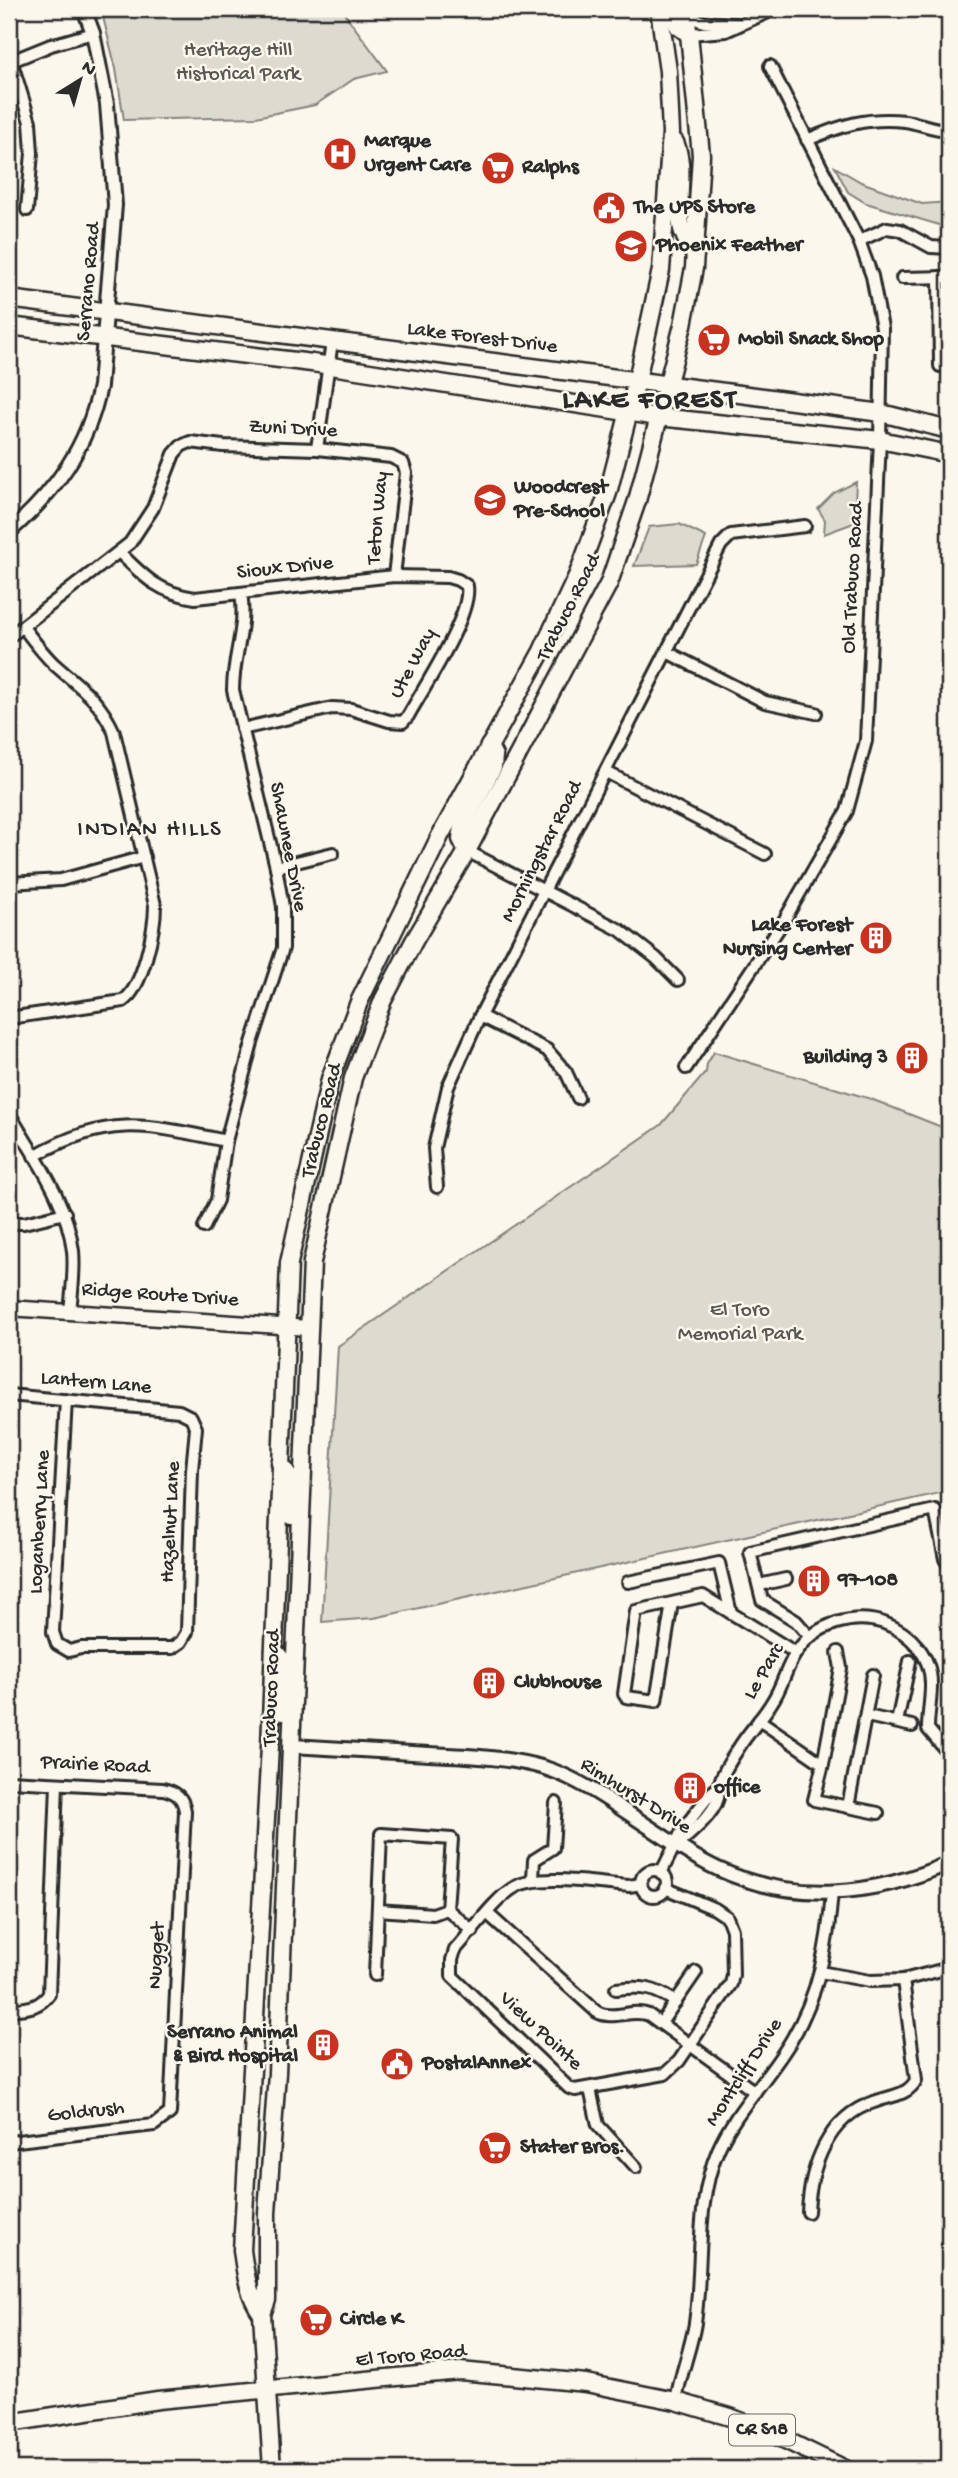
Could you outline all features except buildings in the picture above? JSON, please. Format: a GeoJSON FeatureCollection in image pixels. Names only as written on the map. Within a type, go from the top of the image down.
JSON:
{"type":"FeatureCollection","features":[{"type":"Feature","properties":{"kind":"main road","name":"Trabuco Road"},"geometry":{"type":"LineString","coordinates":[[262,2314],[253,2302],[242,2250],[266,1814],[289,1263],[330,1080],[359,1002],[440,836],[542,651],[578,574],[608,493],[661,270],[671,133],[666,54],[659,9]]}},
{"type":"Feature","properties":{"kind":"main road"},"geometry":{"type":"LineString","coordinates":[[680,11],[678,26],[689,34]]}},
{"type":"Feature","properties":{"kind":"main road","name":"Trabuco Road"},"geometry":{"type":"LineString","coordinates":[[272,2469],[262,2314],[267,2301],[267,2213],[292,1746],[312,1262],[353,1078],[383,1000],[467,851],[608,583],[637,501],[683,325],[695,255],[701,155],[689,34]]}},
{"type":"Feature","properties":{"kind":"main road"},"geometry":{"type":"LineString","coordinates":[[666,54],[673,66],[679,125],[686,133],[700,134]]}},
{"type":"Feature","properties":{"kind":"main road"},"geometry":{"type":"LineString","coordinates":[[671,133],[679,151],[681,165],[681,224],[685,239],[695,255]]}},
{"type":"Feature","properties":{"kind":"main road","name":"Lake Forest Drive"},"geometry":{"type":"LineString","coordinates":[[9,299],[667,383],[881,413],[949,430]]}},
{"type":"Feature","properties":{"kind":"main road"},"geometry":{"type":"LineString","coordinates":[[9,326],[329,365],[658,417],[880,440],[949,454]]}},
{"type":"Feature","properties":{"kind":"main road"},"geometry":{"type":"LineString","coordinates":[[467,851],[461,839],[462,828],[493,767],[494,756],[489,746]]}},
{"type":"Feature","properties":{"kind":"main road","name":"Ridge Route Drive"},"geometry":{"type":"LineString","coordinates":[[9,1308],[309,1328]]}},
{"type":"Feature","properties":{"kind":"main road"},"geometry":{"type":"LineString","coordinates":[[280,1463],[291,1479],[293,1536],[301,1547]]}},
{"type":"Feature","properties":{"kind":"main road"},"geometry":{"type":"LineString","coordinates":[[266,1814],[274,1802],[278,1772],[284,1754],[292,1746],[282,1723],[283,1661],[273,1649]]}},
{"type":"Feature","properties":{"kind":"main road"},"geometry":{"type":"LineString","coordinates":[[258,1958],[268,1972],[264,2062],[267,2070],[276,2073]]}},
{"type":"Feature","properties":{"kind":"main road","name":"El Toro Road"},"geometry":{"type":"LineString","coordinates":[[9,2423],[158,2400],[460,2371],[586,2384],[676,2401],[773,2434],[845,2469]]}},
{"type":"Feature","properties":{"kind":"street","name":"Serrano Road"},"geometry":{"type":"LineString","coordinates":[[9,532],[48,495],[77,452],[95,411],[116,205],[107,104],[93,33],[84,9]]}},
{"type":"Feature","properties":{"kind":"street"},"geometry":{"type":"LineString","coordinates":[[689,34],[726,32],[775,9]]}},
{"type":"Feature","properties":{"kind":"street"},"geometry":{"type":"LineString","coordinates":[[680,11],[704,22],[740,24]]}},
{"type":"Feature","properties":{"kind":"street"},"geometry":{"type":"LineString","coordinates":[[27,210],[32,153],[30,122],[10,61],[93,33]]}},
{"type":"Feature","properties":{"kind":"street","name":"Old Trabuco Road"},"geometry":{"type":"LineString","coordinates":[[686,1068],[785,919],[847,811],[866,741],[880,440],[882,328],[872,276],[859,242],[770,66]]}},
{"type":"Feature","properties":{"kind":"street"},"geometry":{"type":"LineString","coordinates":[[807,139],[866,120],[906,121],[949,130]]}},
{"type":"Feature","properties":{"kind":"street"},"geometry":{"type":"LineString","coordinates":[[859,242],[887,228],[900,230],[931,247],[949,248]]}},
{"type":"Feature","properties":{"kind":"street"},"geometry":{"type":"LineString","coordinates":[[902,278],[944,277],[940,366],[949,366]]}},
{"type":"Feature","properties":{"kind":"street"},"geometry":{"type":"LineString","coordinates":[[317,449],[332,341]]}},
{"type":"Feature","properties":{"kind":"street","name":"Zuni Drive"},"geometry":{"type":"LineString","coordinates":[[119,552],[146,520],[174,454],[181,446],[190,442],[223,446],[317,449],[391,457],[403,463]]}},
{"type":"Feature","properties":{"kind":"street","name":"Teton Way"},"geometry":{"type":"LineString","coordinates":[[394,576],[406,473],[403,463]]}},
{"type":"Feature","properties":{"kind":"street","name":"Morningstar Road"},"geometry":{"type":"LineString","coordinates":[[437,1187],[434,1148],[449,1087],[480,1016],[721,545],[725,538],[731,535],[805,526]]}},
{"type":"Feature","properties":{"kind":"street"},"geometry":{"type":"LineString","coordinates":[[9,637],[119,552]]}},
{"type":"Feature","properties":{"kind":"street","name":"Sioux Drive"},"geometry":{"type":"LineString","coordinates":[[119,552],[145,578],[167,592],[195,598],[394,576],[448,577],[467,586]]}},
{"type":"Feature","properties":{"kind":"street","name":"Ute Way"},"geometry":{"type":"LineString","coordinates":[[243,729],[332,708],[351,709],[389,721],[403,722],[439,663],[465,606],[467,586]]}},
{"type":"Feature","properties":{"kind":"street","name":"Shawnee Drive"},"geometry":{"type":"LineString","coordinates":[[204,1227],[217,1200],[226,1140],[252,1043],[283,948],[283,907],[233,690],[233,674],[244,620],[241,593]]}},
{"type":"Feature","properties":{"kind":"street"},"geometry":{"type":"LineString","coordinates":[[9,1018],[116,1003],[130,997],[153,938],[155,921],[155,905],[144,857],[114,732],[108,718],[95,699],[54,665],[23,626]]}},
{"type":"Feature","properties":{"kind":"street"},"geometry":{"type":"LineString","coordinates":[[667,652],[765,702],[816,713]]}},
{"type":"Feature","properties":{"kind":"street"},"geometry":{"type":"LineString","coordinates":[[606,772],[765,854]]}},
{"type":"Feature","properties":{"kind":"street"},"geometry":{"type":"LineString","coordinates":[[467,851],[620,930],[656,958],[678,980]]}},
{"type":"Feature","properties":{"kind":"street"},"geometry":{"type":"LineString","coordinates":[[275,867],[333,853]]}},
{"type":"Feature","properties":{"kind":"street"},"geometry":{"type":"LineString","coordinates":[[9,883],[61,880],[144,857]]}},
{"type":"Feature","properties":{"kind":"street"},"geometry":{"type":"LineString","coordinates":[[480,1016],[547,1050],[566,1072],[579,1098]]}},
{"type":"Feature","properties":{"kind":"street"},"geometry":{"type":"LineString","coordinates":[[9,1113],[65,1213],[74,1267],[70,1311]]}},
{"type":"Feature","properties":{"kind":"street"},"geometry":{"type":"LineString","coordinates":[[34,1156],[58,1142],[89,1130],[122,1125],[160,1127],[226,1140]]}},
{"type":"Feature","properties":{"kind":"street"},"geometry":{"type":"LineString","coordinates":[[9,1223],[24,1223],[65,1213]]}},
{"type":"Feature","properties":{"kind":"street","name":"Lantern Lane"},"geometry":{"type":"LineString","coordinates":[[9,1395],[179,1411]]}},
{"type":"Feature","properties":{"kind":"street","name":"Loganberry Lane"},"geometry":{"type":"LineString","coordinates":[[66,1400],[53,1632],[57,1644],[69,1651],[80,1648],[172,1648],[181,1642]]}},
{"type":"Feature","properties":{"kind":"street","name":"Hazelnut Lane"},"geometry":{"type":"LineString","coordinates":[[179,1411],[191,1417],[196,1428],[192,1471],[187,1632],[181,1642]]}},
{"type":"Feature","properties":{"kind":"street"},"geometry":{"type":"LineString","coordinates":[[810,1637],[796,1621],[762,1600],[750,1552],[935,1510],[945,1559],[949,1565]]}},
{"type":"Feature","properties":{"kind":"street"},"geometry":{"type":"LineString","coordinates":[[628,1582],[719,1563],[731,1613]]}},
{"type":"Feature","properties":{"kind":"street"},"geometry":{"type":"LineString","coordinates":[[759,1585],[786,1579]]}},
{"type":"Feature","properties":{"kind":"street"},"geometry":{"type":"LineString","coordinates":[[672,1603],[656,1701],[626,1697],[624,1694],[636,1611],[703,1596],[796,1653]]}},
{"type":"Feature","properties":{"kind":"street","name":"Le Parc"},"geometry":{"type":"LineString","coordinates":[[661,1873],[676,1845],[719,1787],[740,1745],[772,1703],[796,1653],[810,1637],[835,1624],[860,1619],[885,1624],[910,1638],[922,1651],[931,1677],[928,1729],[949,1754]]}},
{"type":"Feature","properties":{"kind":"street"},"geometry":{"type":"LineString","coordinates":[[838,1652],[841,1668],[814,1800],[877,1812]]}},
{"type":"Feature","properties":{"kind":"street"},"geometry":{"type":"LineString","coordinates":[[897,1722],[910,1661]]}},
{"type":"Feature","properties":{"kind":"street"},"geometry":{"type":"LineString","coordinates":[[848,1807],[873,1675]]}},
{"type":"Feature","properties":{"kind":"street"},"geometry":{"type":"LineString","coordinates":[[867,1716],[912,1726]]}},
{"type":"Feature","properties":{"kind":"street"},"geometry":{"type":"LineString","coordinates":[[759,1720],[823,1765]]}},
{"type":"Feature","properties":{"kind":"street","name":"Rimhurst Drive"},"geometry":{"type":"LineString","coordinates":[[292,1746],[494,1757],[543,1768],[580,1783],[717,1869],[748,1881],[807,1892],[861,1891],[922,1875],[949,1863]]}},
{"type":"Feature","properties":{"kind":"street","name":"Prairie Road"},"geometry":{"type":"LineString","coordinates":[[9,1781],[163,1789],[178,1795]]}},
{"type":"Feature","properties":{"kind":"street"},"geometry":{"type":"LineString","coordinates":[[9,2010],[25,2009],[43,2002],[49,1994],[57,1784]]}},
{"type":"Feature","properties":{"kind":"street","name":"Nugget"},"geometry":{"type":"LineString","coordinates":[[164,2117],[170,2113],[172,2104],[170,2087],[185,1811],[184,1802],[178,1795]]}},
{"type":"Feature","properties":{"kind":"street"},"geometry":{"type":"LineString","coordinates":[[533,1879],[534,1860],[553,1848],[556,1803]]}},
{"type":"Feature","properties":{"kind":"street"},"geometry":{"type":"LineString","coordinates":[[375,1975],[381,1834],[452,1839],[447,1909]]}},
{"type":"Feature","properties":{"kind":"street"},"geometry":{"type":"LineString","coordinates":[[653,1870],[661,1873],[666,1880],[665,1888],[659,1895],[654,1896],[644,1891],[641,1884],[643,1875],[653,1870]]}},
{"type":"Feature","properties":{"kind":"street"},"geometry":{"type":"LineString","coordinates":[[447,1909],[473,1931],[514,1887],[533,1879],[629,1886],[641,1884]]}},
{"type":"Feature","properties":{"kind":"street","name":"View Pointe"},"geometry":{"type":"LineString","coordinates":[[473,1931],[455,1950],[452,1976],[569,2088],[590,2089],[665,2074],[673,2069],[691,2043],[731,1984],[733,1975],[732,1930],[722,1912],[665,1888]]}},
{"type":"Feature","properties":{"kind":"street","name":"Montcliff Drive"},"geometry":{"type":"LineString","coordinates":[[676,2401],[694,2325],[709,2177],[731,2125],[792,2039],[811,2001],[820,1972],[832,1892]]}},
{"type":"Feature","properties":{"kind":"street"},"geometry":{"type":"LineString","coordinates":[[378,1910],[433,1914],[447,1909]]}},
{"type":"Feature","properties":{"kind":"street"},"geometry":{"type":"LineString","coordinates":[[488,1914],[600,2014],[609,2016],[643,2013],[691,2043],[755,2092]]}},
{"type":"Feature","properties":{"kind":"street"},"geometry":{"type":"LineString","coordinates":[[820,1972],[870,1981],[903,1980],[949,1968]]}},
{"type":"Feature","properties":{"kind":"street"},"geometry":{"type":"LineString","coordinates":[[661,2023],[696,1972]]}},
{"type":"Feature","properties":{"kind":"street"},"geometry":{"type":"LineString","coordinates":[[808,2212],[813,2170],[830,2137],[845,2120],[862,2107],[906,2092],[916,2080],[903,1980]]}},
{"type":"Feature","properties":{"kind":"street"},"geometry":{"type":"LineString","coordinates":[[616,1989],[639,1986],[661,1992],[676,2002]]}},
{"type":"Feature","properties":{"kind":"street"},"geometry":{"type":"LineString","coordinates":[[590,2089],[598,2125],[636,2168]]}},
{"type":"Feature","properties":{"kind":"street","name":"Goldrush"},"geometry":{"type":"LineString","coordinates":[[9,2141],[154,2125],[164,2117]]}},
{"type":"Feature","properties":{"kind":"green space","name":"Heritage Hill Historical Park"},"geometry":{"type":"Polygon","coordinates":[[[101,9],[341,9],[387,71],[354,79],[315,105],[256,117],[124,120],[116,69],[101,9]]]}},
{"type":"Feature","properties":{"kind":"green space"},"geometry":{"type":"Polygon","coordinates":[[[835,167],[861,182],[922,204],[949,202],[949,228],[866,203],[848,192],[835,167]]]}},
{"type":"Feature","properties":{"kind":"green space"},"geometry":{"type":"Polygon","coordinates":[[[856,482],[854,523],[824,534],[825,520],[818,509],[834,493],[856,482]]]}},
{"type":"Feature","properties":{"kind":"green space"},"geometry":{"type":"Polygon","coordinates":[[[679,524],[706,537],[696,564],[634,566],[649,527],[679,524]]]}},
{"type":"Feature","properties":{"kind":"green space","name":"El Toro Memorial Park"},"geometry":{"type":"Polygon","coordinates":[[[714,1052],[871,1099],[949,1130],[949,1491],[374,1618],[322,1622],[338,1346],[661,1125],[706,1072],[714,1052]]]}},
{"type":"Feature","properties":{"kind":"place","name":"Marque Urgent Care"},"geometry":{"type":"Point","coordinates":[340,154]}},
{"type":"Feature","properties":{"kind":"place","name":"Ralphs"},"geometry":{"type":"Point","coordinates":[498,168]}},
{"type":"Feature","properties":{"kind":"place","name":"The UPS Store"},"geometry":{"type":"Point","coordinates":[609,208]}},
{"type":"Feature","properties":{"kind":"place","name":"Phoenix Feather"},"geometry":{"type":"Point","coordinates":[631,246]}},
{"type":"Feature","properties":{"kind":"place","name":"Mobil Snack Shop"},"geometry":{"type":"Point","coordinates":[714,340]}},
{"type":"Feature","properties":{"kind":"place","name":"Woodcrest Pre-School"},"geometry":{"type":"Point","coordinates":[490,500]}},
{"type":"Feature","properties":{"kind":"place","name":"Lake Forest Nursing Center"},"geometry":{"type":"Point","coordinates":[876,938]}},
{"type":"Feature","properties":{"kind":"place","name":"Building 3"},"geometry":{"type":"Point","coordinates":[912,1058]}},
{"type":"Feature","properties":{"kind":"place","name":"97-108"},"geometry":{"type":"Point","coordinates":[814,1581]}},
{"type":"Feature","properties":{"kind":"place","name":"Clubhouse"},"geometry":{"type":"Point","coordinates":[489,1683]}},
{"type":"Feature","properties":{"kind":"place","name":"office"},"geometry":{"type":"Point","coordinates":[690,1788]}},
{"type":"Feature","properties":{"kind":"place","name":"Serrano Animal & Bird Hospital"},"geometry":{"type":"Point","coordinates":[323,2045]}},
{"type":"Feature","properties":{"kind":"place","name":"PostalAnnex"},"geometry":{"type":"Point","coordinates":[397,2064]}},
{"type":"Feature","properties":{"kind":"place","name":"Stater Bros."},"geometry":{"type":"Point","coordinates":[495,2148]}},
{"type":"Feature","properties":{"kind":"place","name":"Circle K"},"geometry":{"type":"Point","coordinates":[316,2320]}},
{"type":"Feature","properties":{"kind":"district","name":"LAKE FOREST"},"geometry":{"type":"Point","coordinates":[650,401]}},
{"type":"Feature","properties":{"kind":"district","name":"INDIAN HILLS"},"geometry":{"type":"Point","coordinates":[150,830]}}]}
